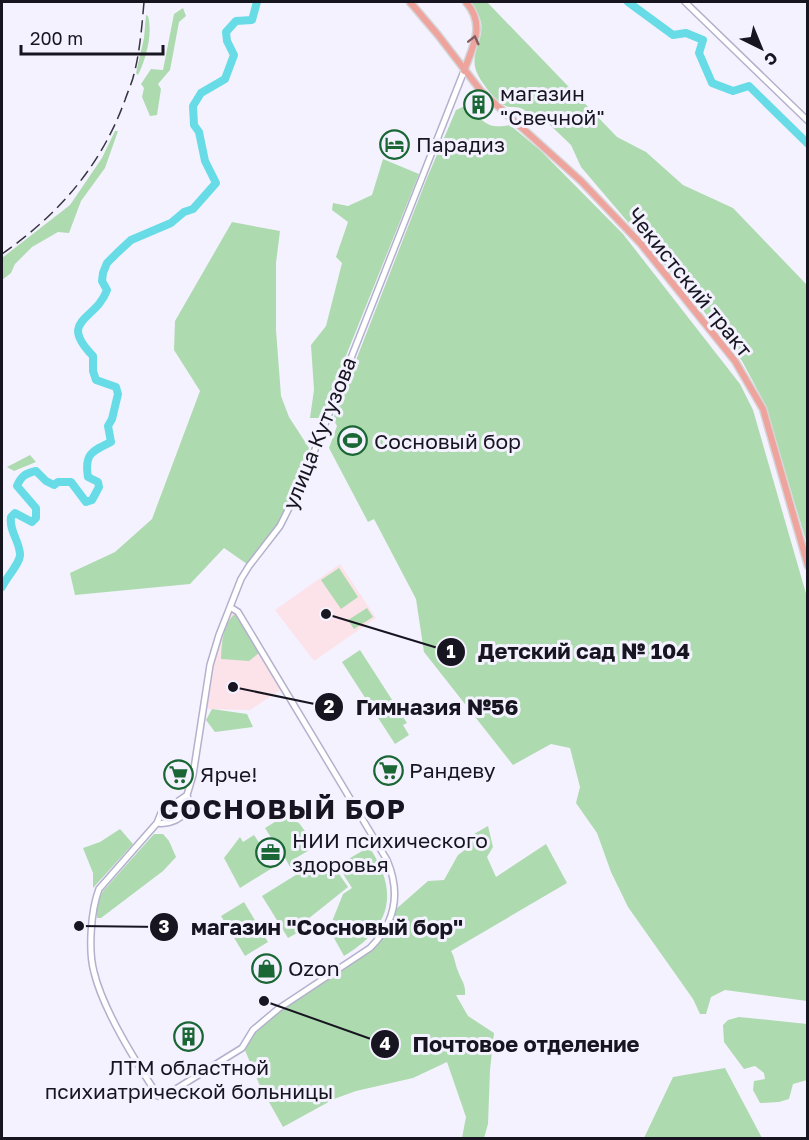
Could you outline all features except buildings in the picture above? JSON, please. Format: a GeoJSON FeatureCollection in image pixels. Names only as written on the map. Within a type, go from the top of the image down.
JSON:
{"type":"FeatureCollection","features":[{"type":"Feature","properties":{"kind":"main road","name":"Чекистский тракт"},"geometry":{"type":"LineString","coordinates":[[410,2],[438,34],[481,91],[581,181],[641,244],[735,361],[763,409],[807,566]]}},
{"type":"Feature","properties":{"kind":"main road"},"geometry":{"type":"LineString","coordinates":[[464,71],[477,29],[476,17],[466,2]]}},
{"type":"Feature","properties":{"kind":"street"},"geometry":{"type":"LineString","coordinates":[[685,2],[807,121]]}},
{"type":"Feature","properties":{"kind":"street","name":"улица Кутузова"},"geometry":{"type":"LineString","coordinates":[[158,823],[170,824],[184,813],[189,804],[187,795],[195,765],[210,665],[230,607],[249,566],[280,526],[303,480],[464,71]]}},
{"type":"Feature","properties":{"kind":"street"},"geometry":{"type":"LineString","coordinates":[[187,795],[160,813],[158,823],[99,889],[94,902],[92,956],[97,982],[104,1001],[158,1096],[168,1095],[242,1048],[253,1030],[278,1009],[370,948],[381,937],[388,924],[396,897],[394,876],[387,860],[238,612],[230,607]]}},
{"type":"Feature","properties":{"kind":"shaded area"},"geometry":{"type":"Polygon","coordinates":[[[340,564],[376,618],[314,661],[275,610],[340,564]]]}},
{"type":"Feature","properties":{"kind":"shaded area"},"geometry":{"type":"Polygon","coordinates":[[[231,612],[237,613],[282,689],[250,710],[207,709],[212,666],[231,612]]]}},
{"type":"Feature","properties":{"kind":"shaded area"},"geometry":{"type":"Polygon","coordinates":[[[170,762],[192,766],[191,773],[184,784],[174,790],[167,781],[170,762]]]}},
{"type":"Feature","properties":{"kind":"green space"},"geometry":{"type":"Polygon","coordinates":[[[470,2],[487,2],[617,137],[646,152],[683,185],[733,208],[807,285],[807,544],[765,404],[742,361],[702,309],[581,167],[571,145],[548,123],[541,125],[523,109],[506,106],[486,88],[475,65],[481,24],[470,2]]]}},
{"type":"Feature","properties":{"kind":"green space"},"geometry":{"type":"Polygon","coordinates":[[[183,8],[186,16],[179,22],[170,70],[158,84],[161,89],[157,115],[150,116],[142,97],[144,88],[141,84],[151,69],[163,70],[174,14],[183,8]]]}},
{"type":"Feature","properties":{"kind":"green space"},"geometry":{"type":"Polygon","coordinates":[[[146,15],[149,23],[149,38],[144,62],[138,75],[136,73],[144,38],[146,15]]]}},
{"type":"Feature","properties":{"kind":"green space","name":"Сосновый бор"},"geometry":{"type":"Polygon","coordinates":[[[467,105],[490,125],[510,125],[541,151],[623,234],[740,384],[753,410],[807,597],[807,1001],[725,990],[711,997],[706,1014],[700,1014],[693,999],[628,907],[611,872],[597,833],[576,803],[580,787],[570,748],[551,744],[513,765],[424,652],[416,599],[374,519],[368,522],[329,448],[337,426],[333,419],[427,178],[456,110],[467,105]]]}},
{"type":"Feature","properties":{"kind":"green space"},"geometry":{"type":"Polygon","coordinates":[[[115,131],[118,131],[105,168],[81,201],[69,233],[58,232],[32,247],[15,264],[11,273],[2,280],[2,258],[70,205],[102,158],[115,131]]]}},
{"type":"Feature","properties":{"kind":"green space"},"geometry":{"type":"Polygon","coordinates":[[[383,159],[419,174],[321,418],[310,418],[314,390],[311,345],[326,326],[342,263],[336,257],[348,222],[332,210],[333,203],[348,206],[372,195],[383,159]]]}},
{"type":"Feature","properties":{"kind":"green space"},"geometry":{"type":"Polygon","coordinates":[[[232,222],[280,231],[276,263],[276,330],[281,396],[289,417],[309,448],[300,479],[278,525],[247,564],[224,548],[190,584],[75,595],[70,573],[115,552],[152,519],[200,391],[174,350],[175,321],[232,222]]]}},
{"type":"Feature","properties":{"kind":"green space"},"geometry":{"type":"Polygon","coordinates":[[[30,455],[36,462],[14,471],[7,467],[30,455]]]}},
{"type":"Feature","properties":{"kind":"green space"},"geometry":{"type":"Polygon","coordinates":[[[339,568],[358,597],[341,609],[321,580],[339,568]]]}},
{"type":"Feature","properties":{"kind":"green space"},"geometry":{"type":"Polygon","coordinates":[[[367,608],[373,617],[354,629],[348,620],[367,608]]]}},
{"type":"Feature","properties":{"kind":"green space"},"geometry":{"type":"Polygon","coordinates":[[[235,614],[259,653],[249,661],[221,659],[225,629],[235,614]]]}},
{"type":"Feature","properties":{"kind":"green space"},"geometry":{"type":"Polygon","coordinates":[[[360,650],[407,723],[403,725],[409,735],[395,744],[342,662],[360,650]]]}},
{"type":"Feature","properties":{"kind":"green space"},"geometry":{"type":"Polygon","coordinates":[[[212,709],[247,714],[253,727],[215,732],[206,720],[212,709]]]}},
{"type":"Feature","properties":{"kind":"green space"},"geometry":{"type":"Polygon","coordinates":[[[283,817],[299,823],[316,846],[291,861],[294,865],[290,867],[265,828],[283,817]]]}},
{"type":"Feature","properties":{"kind":"green space"},"geometry":{"type":"Polygon","coordinates":[[[488,826],[493,847],[487,857],[496,877],[546,844],[567,883],[451,951],[465,988],[465,995],[456,995],[468,1016],[494,1033],[488,1124],[484,1138],[462,1138],[466,1117],[447,1062],[413,1078],[356,1091],[334,1099],[283,1127],[260,1086],[244,1048],[255,1031],[280,1011],[371,949],[382,938],[395,910],[428,881],[444,880],[458,855],[470,846],[474,834],[488,826]]]}},
{"type":"Feature","properties":{"kind":"green space"},"geometry":{"type":"Polygon","coordinates":[[[120,829],[133,844],[93,888],[93,873],[83,848],[100,842],[120,829]]]}},
{"type":"Feature","properties":{"kind":"green space"},"geometry":{"type":"Polygon","coordinates":[[[154,834],[163,834],[176,857],[163,871],[101,918],[97,918],[97,903],[103,891],[154,834]]]}},
{"type":"Feature","properties":{"kind":"green space"},"geometry":{"type":"Polygon","coordinates":[[[254,835],[274,867],[240,888],[224,858],[240,837],[243,842],[254,835]]]}},
{"type":"Feature","properties":{"kind":"green space"},"geometry":{"type":"Polygon","coordinates":[[[369,847],[385,879],[386,908],[381,921],[372,933],[344,956],[329,929],[343,894],[352,888],[342,872],[345,861],[369,847]]]}},
{"type":"Feature","properties":{"kind":"green space"},"geometry":{"type":"Polygon","coordinates":[[[323,858],[333,873],[337,871],[348,887],[303,923],[306,928],[288,938],[262,896],[323,858]]]}},
{"type":"Feature","properties":{"kind":"green space"},"geometry":{"type":"Polygon","coordinates":[[[244,902],[268,942],[245,956],[221,916],[244,902]]]}},
{"type":"Feature","properties":{"kind":"green space"},"geometry":{"type":"Polygon","coordinates":[[[739,1017],[807,1024],[807,1080],[793,1084],[789,1099],[760,1103],[753,1090],[754,1081],[765,1079],[764,1073],[755,1066],[744,1069],[724,1042],[723,1025],[728,1020],[739,1017]]]}},
{"type":"Feature","properties":{"kind":"green space"},"geometry":{"type":"Polygon","coordinates":[[[725,1068],[762,1138],[644,1138],[673,1077],[725,1068]]]}},
{"type":"Feature","properties":{"kind":"waterway"},"geometry":{"type":"LineString","coordinates":[[2,587],[20,557],[11,527],[11,517],[15,513],[32,522],[36,518],[36,508],[17,486],[22,477],[36,471],[54,485],[58,482],[71,482],[86,502],[92,500],[99,487],[98,482],[88,477],[87,463],[94,451],[111,442],[108,426],[118,394],[116,387],[96,380],[93,371],[93,356],[78,334],[79,327],[102,300],[107,290],[102,281],[107,263],[131,240],[171,223],[184,212],[193,209],[216,183],[205,161],[199,132],[194,125],[193,106],[201,93],[225,79],[234,55],[227,41],[226,32],[236,21],[252,20],[257,2]]}},
{"type":"Feature","properties":{"kind":"waterway"},"geometry":{"type":"LineString","coordinates":[[628,2],[673,35],[686,33],[703,40],[699,53],[712,83],[733,91],[749,86],[808,144]]}},
{"type":"Feature","properties":{"kind":"railway"},"geometry":{"type":"LineString","coordinates":[[2,254],[23,239],[60,205],[91,167],[104,146],[133,77],[144,2]]}},
{"type":"Feature","properties":{"kind":"place","name":"магазин \"Свечной\""},"geometry":{"type":"Point","coordinates":[479,105]}},
{"type":"Feature","properties":{"kind":"place","name":"Парадиз"},"geometry":{"type":"Point","coordinates":[395,144]}},
{"type":"Feature","properties":{"kind":"place","name":"Сосновый бор"},"geometry":{"type":"Point","coordinates":[353,441]}},
{"type":"Feature","properties":{"kind":"place","name":"Детский сад № 104"},"geometry":{"type":"Point","coordinates":[326,614]}},
{"type":"Feature","properties":{"kind":"place","name":"Гимназия №56"},"geometry":{"type":"Point","coordinates":[233,687]}},
{"type":"Feature","properties":{"kind":"place","name":"Рандеву"},"geometry":{"type":"Point","coordinates":[388,770]}},
{"type":"Feature","properties":{"kind":"place","name":"Ярче!"},"geometry":{"type":"Point","coordinates":[179,774]}},
{"type":"Feature","properties":{"kind":"place","name":"НИИ психического здоровья"},"geometry":{"type":"Point","coordinates":[271,852]}},
{"type":"Feature","properties":{"kind":"place","name":"магазин \"Сосновый бор\""},"geometry":{"type":"Point","coordinates":[79,926]}},
{"type":"Feature","properties":{"kind":"place","name":"Ozon"},"geometry":{"type":"Point","coordinates":[267,968]}},
{"type":"Feature","properties":{"kind":"place","name":"Почтовое отделение"},"geometry":{"type":"Point","coordinates":[264,1001]}},
{"type":"Feature","properties":{"kind":"place","name":"ЛТМ областной психиатрической больницы"},"geometry":{"type":"Point","coordinates":[189,1036]}},
{"type":"Feature","properties":{"kind":"district","name":"СОСНОВЫЙ БОР"},"geometry":{"type":"Point","coordinates":[283,809]}}]}
